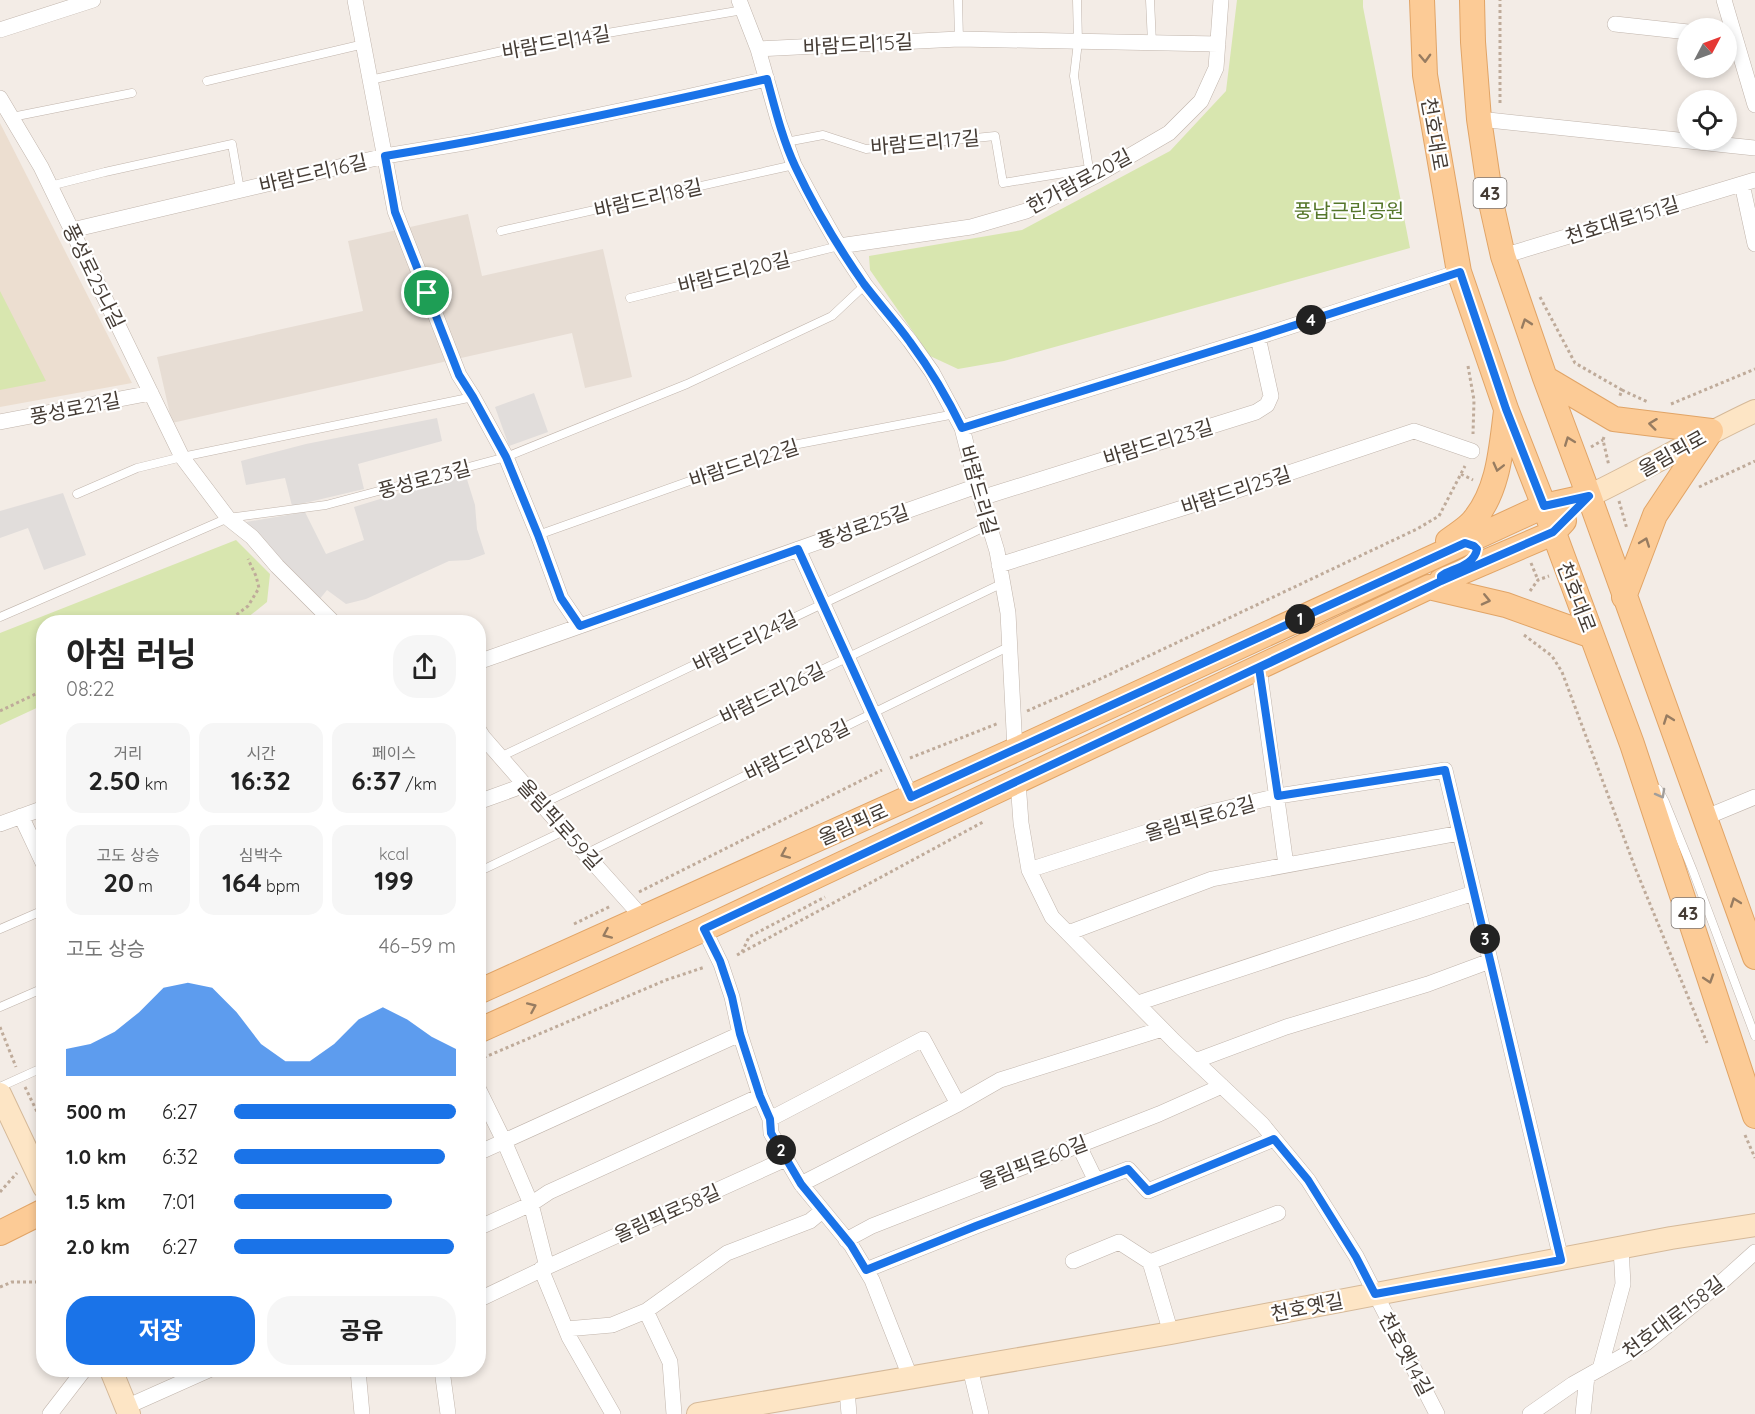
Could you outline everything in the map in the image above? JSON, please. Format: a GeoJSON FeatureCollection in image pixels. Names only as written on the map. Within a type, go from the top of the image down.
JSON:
{"type":"FeatureCollection","features":[{"type":"Feature","properties":{"kind":"main road","name":"천호대로"},"geometry":{"type":"LineString","coordinates":[[1422,0],[1425,75],[1460,272],[1506,409],[1632,744],[1748,1120]]}},
{"type":"Feature","properties":{"kind":"main road","name":"43"},"geometry":{"type":"LineString","coordinates":[[1472,0],[1473,42],[1490,120],[1492,207],[1503,256],[1589,496]]}},
{"type":"Feature","properties":{"kind":"main road"},"geometry":{"type":"LineString","coordinates":[[1545,378],[1614,419],[1711,431],[1655,515],[1624,597]]}},
{"type":"Feature","properties":{"kind":"main road"},"geometry":{"type":"LineString","coordinates":[[1420,564],[1474,520],[1492,488],[1500,460],[1506,409]]}},
{"type":"Feature","properties":{"kind":"main road"},"geometry":{"type":"LineString","coordinates":[[1589,496],[1755,957]]}},
{"type":"Feature","properties":{"kind":"main road","name":"올림픽로"},"geometry":{"type":"LineString","coordinates":[[486,988],[1015,750],[1544,506],[1589,496]]}},
{"type":"Feature","properties":{"kind":"main road","name":"올림픽로"},"geometry":{"type":"LineString","coordinates":[[486,1027],[704,929],[1435,584],[1553,532],[1589,496]]}},
{"type":"Feature","properties":{"kind":"main road"},"geometry":{"type":"LineString","coordinates":[[1465,543],[1477,549],[1475,557],[1472,561],[1441,576],[1435,584],[1506,604],[1592,636]]}},
{"type":"Feature","properties":{"kind":"main road"},"geometry":{"type":"LineString","coordinates":[[0,1233],[36,1215]]}},
{"type":"Feature","properties":{"kind":"street"},"geometry":{"type":"LineString","coordinates":[[0,30],[93,0]]}},
{"type":"Feature","properties":{"kind":"street"},"geometry":{"type":"LineString","coordinates":[[355,0],[395,212],[459,375],[506,457],[561,598],[580,626]]}},
{"type":"Feature","properties":{"kind":"street","name":"한가람로20길"},"geometry":{"type":"LineString","coordinates":[[839,246],[971,227],[1026,211],[1091,173],[1169,133],[1202,101],[1216,68],[1221,0]]}},
{"type":"Feature","properties":{"kind":"street"},"geometry":{"type":"LineString","coordinates":[[1724,0],[1728,18]]}},
{"type":"Feature","properties":{"kind":"street","name":"바람드리길"},"geometry":{"type":"LineString","coordinates":[[741,5],[758,49],[794,165],[839,246],[865,285],[932,372],[962,428],[999,565],[1008,613],[1015,750]]}},
{"type":"Feature","properties":{"kind":"street"},"geometry":{"type":"LineString","coordinates":[[1615,24],[1677,31]]}},
{"type":"Feature","properties":{"kind":"street","name":"바람드리15길"},"geometry":{"type":"LineString","coordinates":[[758,49],[959,39],[1218,44]]}},
{"type":"Feature","properties":{"kind":"street"},"geometry":{"type":"LineString","coordinates":[[1737,44],[1749,61],[1755,105]]}},
{"type":"Feature","properties":{"kind":"street","name":"바람드리16길"},"geometry":{"type":"LineString","coordinates":[[72,230],[385,156],[470,142],[767,79]]}},
{"type":"Feature","properties":{"kind":"street","name":"풍성로25나길"},"geometry":{"type":"LineString","coordinates":[[0,98],[41,167],[182,457],[228,518],[252,537],[277,566],[326,615]]}},
{"type":"Feature","properties":{"kind":"street"},"geometry":{"type":"LineString","coordinates":[[1490,120],[1755,148]]}},
{"type":"Feature","properties":{"kind":"street","name":"천호대로151길"},"geometry":{"type":"LineString","coordinates":[[1503,256],[1748,182],[1755,244]]}},
{"type":"Feature","properties":{"kind":"street"},"geometry":{"type":"LineString","coordinates":[[962,428],[1460,272]]}},
{"type":"Feature","properties":{"kind":"street","name":"바람드리23길"},"geometry":{"type":"LineString","coordinates":[[979,492],[1256,412],[1267,405],[1271,396],[1258,337]]}},
{"type":"Feature","properties":{"kind":"street","name":"풍성로21길"},"geometry":{"type":"LineString","coordinates":[[0,422],[151,393]]}},
{"type":"Feature","properties":{"kind":"street","name":"올림픽로"},"geometry":{"type":"LineString","coordinates":[[1589,496],[1711,431],[1752,415]]}},
{"type":"Feature","properties":{"kind":"street","name":"바람드리25길"},"geometry":{"type":"LineString","coordinates":[[999,565],[1205,501],[1414,431],[1472,451]]}},
{"type":"Feature","properties":{"kind":"street","name":"풍성로25길"},"geometry":{"type":"LineString","coordinates":[[486,659],[798,549],[979,492]]}},
{"type":"Feature","properties":{"kind":"street"},"geometry":{"type":"LineString","coordinates":[[798,549],[911,797]]}},
{"type":"Feature","properties":{"kind":"street"},"geometry":{"type":"LineString","coordinates":[[1259,668],[1286,866]]}},
{"type":"Feature","properties":{"kind":"street","name":"올림픽로59길"},"geometry":{"type":"LineString","coordinates":[[486,740],[564,831],[644,918]]}},
{"type":"Feature","properties":{"kind":"street","name":"올림픽로62길"},"geometry":{"type":"LineString","coordinates":[[1029,870],[1203,814],[1278,796],[1445,770],[1460,834]]}},
{"type":"Feature","properties":{"kind":"street"},"geometry":{"type":"LineString","coordinates":[[1017,781],[1029,870],[1052,917],[1162,1029],[1262,1124],[1308,1180],[1356,1257],[1375,1294]]}},
{"type":"Feature","properties":{"kind":"street"},"geometry":{"type":"LineString","coordinates":[[486,799],[525,785]]}},
{"type":"Feature","properties":{"kind":"street"},"geometry":{"type":"LineString","coordinates":[[1704,818],[1755,797]]}},
{"type":"Feature","properties":{"kind":"street"},"geometry":{"type":"LineString","coordinates":[[0,824],[36,811]]}},
{"type":"Feature","properties":{"kind":"street"},"geometry":{"type":"LineString","coordinates":[[21,816],[36,848]]}},
{"type":"Feature","properties":{"kind":"street"},"geometry":{"type":"LineString","coordinates":[[1068,933],[1212,879],[1460,834],[1561,1260]]}},
{"type":"Feature","properties":{"kind":"street"},"geometry":{"type":"LineString","coordinates":[[1138,1003],[1474,894]]}},
{"type":"Feature","properties":{"kind":"street"},"geometry":{"type":"LineString","coordinates":[[704,929],[725,975],[740,1034],[770,1119],[771,1133],[801,1184],[846,1240],[872,1280],[911,1379]]}},
{"type":"Feature","properties":{"kind":"street"},"geometry":{"type":"LineString","coordinates":[[1195,1061],[1286,1027],[1428,984],[1490,961]]}},
{"type":"Feature","properties":{"kind":"street"},"geometry":{"type":"LineString","coordinates":[[801,1184],[958,1104],[1000,1080],[1162,1029]]}},
{"type":"Feature","properties":{"kind":"street"},"geometry":{"type":"LineString","coordinates":[[486,1149],[740,1034]]}},
{"type":"Feature","properties":{"kind":"street"},"geometry":{"type":"LineString","coordinates":[[770,1119],[922,1039],[958,1104]]}},
{"type":"Feature","properties":{"kind":"street","name":"올림픽로60길"},"geometry":{"type":"LineString","coordinates":[[846,1240],[872,1226],[1159,1114],[1221,1086]]}},
{"type":"Feature","properties":{"kind":"street"},"geometry":{"type":"LineString","coordinates":[[0,1094],[36,1170]]}},
{"type":"Feature","properties":{"kind":"street"},"geometry":{"type":"LineString","coordinates":[[486,1224],[531,1204],[549,1192],[760,1096]]}},
{"type":"Feature","properties":{"kind":"street"},"geometry":{"type":"LineString","coordinates":[[486,1104],[531,1204],[544,1268],[566,1329],[613,1414]]}},
{"type":"Feature","properties":{"kind":"street","name":"올림픽로60길"},"geometry":{"type":"LineString","coordinates":[[866,1270],[1128,1169],[1148,1191],[1274,1139]]}},
{"type":"Feature","properties":{"kind":"street"},"geometry":{"type":"LineString","coordinates":[[1078,1144],[1096,1181]]}},
{"type":"Feature","properties":{"kind":"street","name":"올림픽로58길"},"geometry":{"type":"LineString","coordinates":[[486,1296],[786,1159]]}},
{"type":"Feature","properties":{"kind":"street"},"geometry":{"type":"LineString","coordinates":[[566,1329],[612,1324],[646,1311],[727,1253],[810,1221],[822,1211]]}},
{"type":"Feature","properties":{"kind":"street"},"geometry":{"type":"LineString","coordinates":[[1150,1262],[1278,1213]]}},
{"type":"Feature","properties":{"kind":"street","name":"천호옛길"},"geometry":{"type":"LineString","coordinates":[[698,1414],[744,1411],[847,1390],[1171,1333],[1755,1225]]}},
{"type":"Feature","properties":{"kind":"street"},"geometry":{"type":"LineString","coordinates":[[1073,1261],[1119,1242],[1150,1262],[1171,1333]]}},
{"type":"Feature","properties":{"kind":"street"},"geometry":{"type":"LineString","coordinates":[[1583,1414],[1593,1372],[1623,1284],[1621,1248]]}},
{"type":"Feature","properties":{"kind":"street","name":"천호대로158길"},"geometry":{"type":"LineString","coordinates":[[1530,1414],[1573,1384],[1646,1342],[1755,1252]]}},
{"type":"Feature","properties":{"kind":"street","name":"천호옛14길"},"geometry":{"type":"LineString","coordinates":[[1375,1294],[1437,1414]]}},
{"type":"Feature","properties":{"kind":"street"},"geometry":{"type":"LineString","coordinates":[[646,1311],[670,1362],[674,1414]]}},
{"type":"Feature","properties":{"kind":"street"},"geometry":{"type":"LineString","coordinates":[[970,1368],[981,1414]]}},
{"type":"Feature","properties":{"kind":"street"},"geometry":{"type":"LineString","coordinates":[[50,1414],[79,1377]]}},
{"type":"Feature","properties":{"kind":"street"},"geometry":{"type":"LineString","coordinates":[[114,1377],[128,1410],[195,1377]]}},
{"type":"Feature","properties":{"kind":"street"},"geometry":{"type":"LineString","coordinates":[[359,1377],[362,1414]]}},
{"type":"Feature","properties":{"kind":"street"},"geometry":{"type":"LineString","coordinates":[[443,1377],[448,1414]]}},
{"type":"Feature","properties":{"kind":"street"},"geometry":{"type":"LineString","coordinates":[[847,1390],[849,1414]]}},
{"type":"Feature","properties":{"kind":"lane"},"geometry":{"type":"LineString","coordinates":[[958,0],[959,39]]}},
{"type":"Feature","properties":{"kind":"lane"},"geometry":{"type":"LineString","coordinates":[[1077,0],[1078,42],[1074,76],[1091,173]]}},
{"type":"Feature","properties":{"kind":"lane"},"geometry":{"type":"LineString","coordinates":[[1150,0],[1152,43]]}},
{"type":"Feature","properties":{"kind":"lane","name":"바람드리14길"},"geometry":{"type":"LineString","coordinates":[[370,80],[507,50],[741,5]]}},
{"type":"Feature","properties":{"kind":"lane"},"geometry":{"type":"LineString","coordinates":[[207,81],[364,44]]}},
{"type":"Feature","properties":{"kind":"lane"},"geometry":{"type":"LineString","coordinates":[[12,117],[132,93]]}},
{"type":"Feature","properties":{"kind":"lane","name":"바람드리17길"},"geometry":{"type":"LineString","coordinates":[[786,142],[823,135],[866,148],[995,136],[1003,183],[1091,173]]}},
{"type":"Feature","properties":{"kind":"lane"},"geometry":{"type":"LineString","coordinates":[[50,186],[232,144],[240,190]]}},
{"type":"Feature","properties":{"kind":"lane","name":"바람드리18길"},"geometry":{"type":"LineString","coordinates":[[501,231],[794,165]]}},
{"type":"Feature","properties":{"kind":"lane","name":"바람드리20길"},"geometry":{"type":"LineString","coordinates":[[630,298],[839,246]]}},
{"type":"Feature","properties":{"kind":"lane","name":"풍성로23길"},"geometry":{"type":"LineString","coordinates":[[0,617],[228,518],[326,504],[506,457],[687,384],[822,321],[832,316],[865,285]]}},
{"type":"Feature","properties":{"kind":"lane"},"geometry":{"type":"LineString","coordinates":[[77,494],[137,468],[473,397]]}},
{"type":"Feature","properties":{"kind":"lane","name":"바람드리22길"},"geometry":{"type":"LineString","coordinates":[[538,535],[788,446],[955,414]]}},
{"type":"Feature","properties":{"kind":"lane","name":"바람드리24길"},"geometry":{"type":"LineString","coordinates":[[501,757],[989,525]]}},
{"type":"Feature","properties":{"kind":"lane","name":"바람드리26길"},"geometry":{"type":"LineString","coordinates":[[541,804],[1003,583]]}},
{"type":"Feature","properties":{"kind":"lane","name":"바람드리28길"},"geometry":{"type":"LineString","coordinates":[[585,854],[1010,646]]}},
{"type":"Feature","properties":{"kind":"lane"},"geometry":{"type":"LineString","coordinates":[[1632,744],[1665,802],[1755,1036]]}},
{"type":"Feature","properties":{"kind":"lane"},"geometry":{"type":"LineString","coordinates":[[486,868],[564,831]]}},
{"type":"Feature","properties":{"kind":"lane"},"geometry":{"type":"LineString","coordinates":[[0,929],[36,913]]}},
{"type":"Feature","properties":{"kind":"lane"},"geometry":{"type":"LineString","coordinates":[[0,1007],[36,991]]}},
{"type":"Feature","properties":{"kind":"lane"},"geometry":{"type":"LineString","coordinates":[[0,1087],[36,1071]]}},
{"type":"Feature","properties":{"kind":"path"},"geometry":{"type":"LineString","coordinates":[[1490,120],[1500,0]]}},
{"type":"Feature","properties":{"kind":"path"},"geometry":{"type":"LineString","coordinates":[[573,925],[896,763],[1013,717],[1111,674],[1417,529],[1439,516],[1472,451],[1474,400],[1468,366]]}},
{"type":"Feature","properties":{"kind":"path"},"geometry":{"type":"LineString","coordinates":[[1662,408],[1755,369]]}},
{"type":"Feature","properties":{"kind":"path"},"geometry":{"type":"LineString","coordinates":[[1622,390],[1652,403]]}},
{"type":"Feature","properties":{"kind":"path"},"geometry":{"type":"LineString","coordinates":[[1696,488],[1755,461]]}},
{"type":"Feature","properties":{"kind":"path"},"geometry":{"type":"LineString","coordinates":[[236,615],[248,606],[260,588],[247,556],[252,537]]}},
{"type":"Feature","properties":{"kind":"path"},"geometry":{"type":"LineString","coordinates":[[1533,567],[1538,580]]}},
{"type":"Feature","properties":{"kind":"path"},"geometry":{"type":"LineString","coordinates":[[1526,596],[1538,580],[1548,576]]}},
{"type":"Feature","properties":{"kind":"path"},"geometry":{"type":"LineString","coordinates":[[1520,631],[1552,656],[1562,672],[1636,870],[1709,1047]]}},
{"type":"Feature","properties":{"kind":"path"},"geometry":{"type":"LineString","coordinates":[[0,711],[36,694]]}},
{"type":"Feature","properties":{"kind":"path"},"geometry":{"type":"LineString","coordinates":[[737,955],[984,822]]}},
{"type":"Feature","properties":{"kind":"path"},"geometry":{"type":"LineString","coordinates":[[486,1057],[666,980],[705,967]]}},
{"type":"Feature","properties":{"kind":"path"},"geometry":{"type":"LineString","coordinates":[[1748,1120],[1755,1158]]}},
{"type":"Feature","properties":{"kind":"path"},"geometry":{"type":"LineString","coordinates":[[0,1287],[12,1282],[36,1282]]}},
{"type":"Feature","properties":{"kind":"shaded area"},"geometry":{"type":"Polygon","coordinates":[[[0,123],[132,383],[0,407],[0,123]]]}},
{"type":"Feature","properties":{"kind":"shaded area"},"geometry":{"type":"Polygon","coordinates":[[[468,214],[482,276],[603,249],[632,377],[585,388],[572,333],[172,423],[157,357],[363,311],[348,241],[468,214]]]}},
{"type":"Feature","properties":{"kind":"shaded area"},"geometry":{"type":"Polygon","coordinates":[[[534,393],[548,432],[509,446],[495,407],[534,393]]]}},
{"type":"Feature","properties":{"kind":"shaded area"},"geometry":{"type":"Polygon","coordinates":[[[437,418],[442,441],[358,464],[364,489],[292,506],[285,478],[246,485],[241,461],[306,444],[437,418]]]}},
{"type":"Feature","properties":{"kind":"shaded area"},"geometry":{"type":"Polygon","coordinates":[[[465,473],[475,505],[477,529],[485,554],[469,560],[449,561],[366,599],[346,604],[327,590],[319,600],[246,522],[305,512],[326,554],[364,540],[354,507],[465,473]]]}},
{"type":"Feature","properties":{"kind":"shaded area"},"geometry":{"type":"Polygon","coordinates":[[[63,493],[86,555],[44,570],[28,528],[0,538],[0,511],[63,493]]]}},
{"type":"Feature","properties":{"kind":"green space","name":"풍납근린공원"},"geometry":{"type":"Polygon","coordinates":[[[1237,0],[1363,0],[1410,248],[1004,361],[958,369],[930,356],[870,270],[869,256],[1022,230],[1170,151],[1226,91],[1237,0]]]}},
{"type":"Feature","properties":{"kind":"green space"},"geometry":{"type":"Polygon","coordinates":[[[0,291],[46,381],[0,390],[0,291]]]}},
{"type":"Feature","properties":{"kind":"green space"},"geometry":{"type":"Polygon","coordinates":[[[236,540],[270,574],[267,602],[251,615],[46,615],[236,540]]]}},
{"type":"Feature","properties":{"kind":"green space"},"geometry":{"type":"Polygon","coordinates":[[[36,619],[36,708],[0,725],[0,633],[36,619]]]}},
{"type":"Feature","properties":{"kind":"route"},"geometry":{"type":"LineString","coordinates":[[427,293],[395,212],[385,156],[470,142],[767,79],[794,165],[815,204],[865,285],[932,372],[962,428],[1460,272],[1506,409],[1544,506],[1589,496],[1553,532],[1441,581],[1259,668],[1278,796],[1445,770],[1561,1260],[1375,1294],[1356,1257],[1308,1180],[1274,1139],[1148,1191],[1128,1169],[866,1270],[851,1245],[801,1184],[771,1133],[770,1119],[740,1034],[732,997],[720,961],[704,929],[1441,581],[1441,576],[1444,574],[1472,561],[1477,553],[1474,546],[1465,543],[911,797],[798,549],[580,626],[561,598],[506,457],[459,375],[427,293]]}}]}
